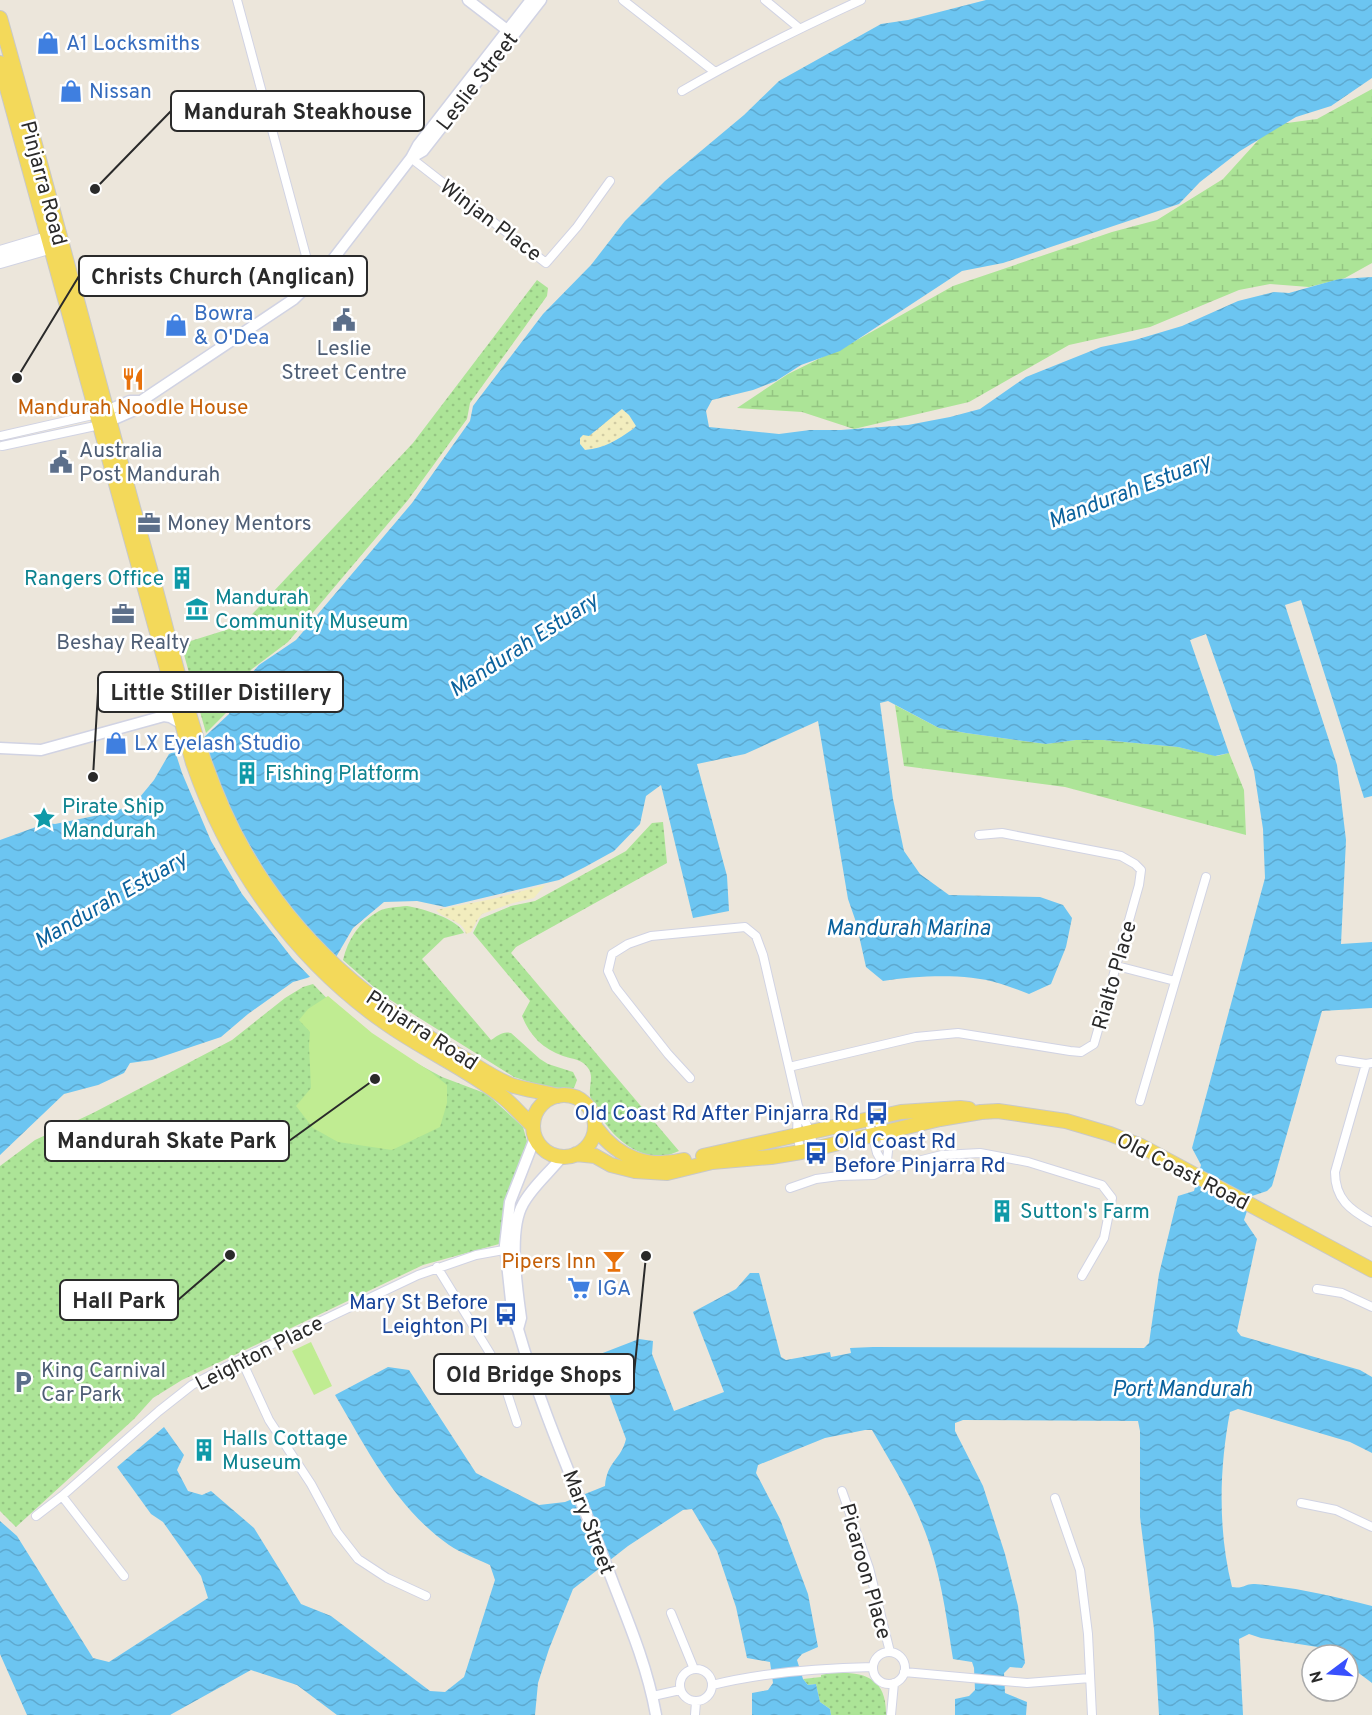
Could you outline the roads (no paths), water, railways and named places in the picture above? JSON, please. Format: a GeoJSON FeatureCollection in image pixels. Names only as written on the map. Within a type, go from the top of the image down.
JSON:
{"type":"FeatureCollection","features":[{"type":"Feature","properties":{"kind":"main road","name":"Pinjarra Road"},"geometry":{"type":"LineString","coordinates":[[0,18],[55,241],[204,794],[241,868],[275,917],[307,954],[340,979],[396,1017],[500,1079],[514,1086],[558,1096]]}},
{"type":"Feature","properties":{"kind":"main road","name":"Pinjarra Road"},"geometry":{"type":"LineString","coordinates":[[0,63],[55,241]]}},
{"type":"Feature","properties":{"kind":"main road"},"geometry":{"type":"LineString","coordinates":[[0,252],[55,241]]}},
{"type":"Feature","properties":{"kind":"main road"},"geometry":{"type":"LineString","coordinates":[[0,262],[55,241]]}},
{"type":"Feature","properties":{"kind":"main road","name":"Pinjarra Road"},"geometry":{"type":"LineString","coordinates":[[340,979],[387,1024],[503,1097],[533,1132]]}},
{"type":"Feature","properties":{"kind":"main road"},"geometry":{"type":"LineString","coordinates":[[558,1096],[571,1096],[582,1100],[591,1110],[597,1129],[588,1148],[561,1158],[549,1153],[533,1132],[532,1119],[546,1101],[558,1096]]}},
{"type":"Feature","properties":{"kind":"main road","name":"Old Coast Road"},"geometry":{"type":"LineString","coordinates":[[597,1129],[604,1140],[621,1154],[646,1162],[669,1164],[873,1118],[920,1110],[960,1108],[981,1112],[1012,1112],[1066,1121],[1130,1142],[1372,1270]]}},
{"type":"Feature","properties":{"kind":"main road","name":"Old Coast Road"},"geometry":{"type":"LineString","coordinates":[[576,1154],[595,1156],[611,1165],[635,1171],[667,1173],[712,1161],[771,1157],[808,1150],[981,1112]]}},
{"type":"Feature","properties":{"kind":"street"},"geometry":{"type":"LineString","coordinates":[[237,0],[309,267],[317,277]]}},
{"type":"Feature","properties":{"kind":"street"},"geometry":{"type":"LineString","coordinates":[[468,0],[510,32]]}},
{"type":"Feature","properties":{"kind":"street","name":"Leslie Street"},"geometry":{"type":"LineString","coordinates":[[510,32],[531,0]]}},
{"type":"Feature","properties":{"kind":"street","name":"Leslie Street"},"geometry":{"type":"LineString","coordinates":[[103,418],[130,401],[141,401],[269,317],[317,277],[411,158],[418,145],[510,32],[541,0]]}},
{"type":"Feature","properties":{"kind":"street"},"geometry":{"type":"LineString","coordinates":[[623,0],[715,72]]}},
{"type":"Feature","properties":{"kind":"street"},"geometry":{"type":"LineString","coordinates":[[765,0],[799,28]]}},
{"type":"Feature","properties":{"kind":"street"},"geometry":{"type":"LineString","coordinates":[[682,92],[799,28],[861,0]]}},
{"type":"Feature","properties":{"kind":"street","name":"Winjan Place"},"geometry":{"type":"LineString","coordinates":[[411,158],[546,263],[577,227],[610,181]]}},
{"type":"Feature","properties":{"kind":"street"},"geometry":{"type":"LineString","coordinates":[[103,418],[1,447],[0,435],[103,418]]}},
{"type":"Feature","properties":{"kind":"street"},"geometry":{"type":"LineString","coordinates":[[0,748],[41,750],[164,716],[170,717],[188,731]]}},
{"type":"Feature","properties":{"kind":"street","name":"Rialto Place"},"geometry":{"type":"LineString","coordinates":[[789,1067],[916,1037],[958,1033],[1081,1052],[1094,1044],[1118,966],[1141,870],[1121,856],[1002,833],[980,836]]}},
{"type":"Feature","properties":{"kind":"street"},"geometry":{"type":"LineString","coordinates":[[1140,1101],[1206,877]]}},
{"type":"Feature","properties":{"kind":"street"},"geometry":{"type":"LineString","coordinates":[[690,1078],[616,988],[608,971],[612,954],[628,944],[651,936],[745,927],[756,936],[763,956],[808,1150]]}},
{"type":"Feature","properties":{"kind":"street"},"geometry":{"type":"LineString","coordinates":[[1118,966],[1175,981]]}},
{"type":"Feature","properties":{"kind":"street"},"geometry":{"type":"LineString","coordinates":[[1341,1060],[1369,1064],[1335,1172],[1335,1184],[1340,1199],[1348,1208],[1372,1222]]}},
{"type":"Feature","properties":{"kind":"street"},"geometry":{"type":"LineString","coordinates":[[798,1106],[808,1150]]}},
{"type":"Feature","properties":{"kind":"street"},"geometry":{"type":"LineString","coordinates":[[873,1118],[877,1134],[888,1150],[886,1168]]}},
{"type":"Feature","properties":{"kind":"street","name":"Mary Street"},"geometry":{"type":"LineString","coordinates":[[533,1132],[510,1202],[511,1248],[521,1318],[518,1329],[540,1396],[639,1651],[653,1696],[656,1715]]}},
{"type":"Feature","properties":{"kind":"street"},"geometry":{"type":"LineString","coordinates":[[790,1188],[816,1179],[874,1175],[886,1168],[942,1155],[980,1153],[1028,1162],[1102,1185],[1112,1198],[1104,1238],[1082,1276]]}},
{"type":"Feature","properties":{"kind":"street","name":"Mary Street"},"geometry":{"type":"LineString","coordinates":[[511,1248],[522,1205],[561,1158]]}},
{"type":"Feature","properties":{"kind":"street","name":"Leighton Place"},"geometry":{"type":"LineString","coordinates":[[36,1516],[192,1385],[240,1359],[437,1266],[511,1248]]}},
{"type":"Feature","properties":{"kind":"street"},"geometry":{"type":"LineString","coordinates":[[437,1266],[499,1368],[518,1423]]}},
{"type":"Feature","properties":{"kind":"street"},"geometry":{"type":"LineString","coordinates":[[1317,1289],[1342,1293],[1372,1307]]}},
{"type":"Feature","properties":{"kind":"street"},"geometry":{"type":"LineString","coordinates":[[240,1359],[269,1420],[311,1484],[337,1532],[358,1559],[387,1578],[426,1596]]}},
{"type":"Feature","properties":{"kind":"street","name":"Picaroon Place"},"geometry":{"type":"LineString","coordinates":[[842,1491],[869,1568],[890,1652]]}},
{"type":"Feature","properties":{"kind":"street"},"geometry":{"type":"LineString","coordinates":[[62,1496],[124,1576]]}},
{"type":"Feature","properties":{"kind":"street"},"geometry":{"type":"LineString","coordinates":[[1055,1498],[1080,1570],[1088,1634],[1092,1715]]}},
{"type":"Feature","properties":{"kind":"street"},"geometry":{"type":"LineString","coordinates":[[1301,1503],[1336,1510],[1372,1527]]}},
{"type":"Feature","properties":{"kind":"street"},"geometry":{"type":"LineString","coordinates":[[671,1613],[694,1669]]}},
{"type":"Feature","properties":{"kind":"street"},"geometry":{"type":"LineString","coordinates":[[890,1652],[902,1658],[904,1672],[902,1677],[894,1683],[887,1684],[878,1679],[873,1667],[879,1654],[890,1652]]}},
{"type":"Feature","properties":{"kind":"street"},"geometry":{"type":"LineString","coordinates":[[712,1685],[748,1677],[822,1668],[873,1667]]}},
{"type":"Feature","properties":{"kind":"street"},"geometry":{"type":"LineString","coordinates":[[694,1669],[704,1671],[709,1675],[712,1685],[707,1697],[696,1702],[685,1698],[679,1685],[682,1675],[694,1669]]}},
{"type":"Feature","properties":{"kind":"street"},"geometry":{"type":"LineString","coordinates":[[904,1672],[1027,1683],[1090,1678]]}},
{"type":"Feature","properties":{"kind":"street"},"geometry":{"type":"LineString","coordinates":[[891,1715],[894,1683]]}},
{"type":"Feature","properties":{"kind":"street"},"geometry":{"type":"LineString","coordinates":[[653,1696],[680,1690]]}},
{"type":"Feature","properties":{"kind":"street"},"geometry":{"type":"LineString","coordinates":[[694,1715],[696,1702]]}},
{"type":"Feature","properties":{"kind":"water"},"geometry":{"type":"Polygon","coordinates":[[[986,0],[1372,0],[1372,78],[1331,106],[1296,117],[1240,151],[1200,182],[1179,204],[1003,263],[962,271],[840,351],[801,365],[776,381],[753,390],[712,400],[706,411],[709,427],[779,434],[810,430],[908,425],[950,417],[980,409],[1026,377],[1101,347],[1182,326],[1238,301],[1274,292],[1289,293],[1339,279],[1372,277],[1372,796],[1364,798],[1301,600],[1285,605],[1337,765],[1346,840],[1341,944],[1372,942],[1372,1008],[1322,1011],[1272,1186],[1267,1191],[1252,1196],[1244,1220],[1257,1239],[1237,1331],[1241,1336],[1360,1370],[1372,1377],[1372,1453],[1350,1442],[1238,1409],[1230,1412],[1222,1478],[1222,1522],[1232,1587],[1252,1584],[1285,1587],[1372,1606],[1372,1683],[1360,1674],[1360,1643],[1300,1644],[1249,1634],[1239,1639],[1243,1715],[1159,1715],[1154,1629],[1140,1517],[1138,1421],[963,1420],[955,1423],[955,1431],[983,1486],[1005,1554],[1018,1606],[1025,1663],[1022,1668],[1010,1667],[1004,1673],[1005,1693],[1027,1702],[1026,1715],[955,1715],[955,1699],[969,1696],[975,1690],[974,1668],[972,1662],[953,1659],[938,1574],[922,1524],[905,1488],[872,1430],[865,1430],[825,1438],[758,1465],[756,1473],[780,1519],[808,1594],[818,1647],[802,1654],[797,1660],[803,1679],[808,1685],[816,1684],[820,1702],[830,1709],[831,1715],[752,1715],[752,1693],[768,1690],[773,1683],[770,1662],[747,1658],[736,1607],[717,1551],[692,1509],[683,1510],[628,1546],[573,1589],[538,1683],[535,1715],[337,1715],[297,1685],[251,1670],[170,1715],[27,1715],[0,1654],[0,1521],[17,1536],[93,1658],[109,1662],[208,1598],[201,1576],[163,1522],[151,1514],[117,1467],[164,1427],[184,1455],[177,1470],[188,1491],[202,1495],[211,1491],[254,1528],[301,1604],[331,1616],[430,1691],[445,1692],[464,1677],[495,1580],[490,1565],[449,1545],[413,1514],[384,1476],[335,1395],[388,1367],[409,1370],[476,1473],[539,1505],[565,1502],[605,1486],[608,1471],[624,1446],[626,1439],[595,1356],[639,1339],[653,1341],[652,1354],[674,1411],[724,1392],[693,1312],[736,1289],[750,1273],[759,1273],[781,1357],[786,1360],[830,1352],[831,1357],[851,1353],[850,1348],[1144,1348],[1149,1343],[1159,1274],[1178,1196],[1194,1191],[1201,1165],[1192,1148],[1265,878],[1263,829],[1254,771],[1206,634],[1190,640],[1229,753],[1215,756],[1178,747],[1103,740],[1076,740],[1046,744],[966,733],[939,728],[888,701],[880,703],[893,799],[904,851],[920,874],[949,895],[1040,897],[1063,905],[1072,918],[1066,947],[1051,984],[1029,994],[998,983],[970,978],[925,977],[883,981],[866,967],[856,922],[848,899],[818,721],[745,754],[697,764],[727,876],[729,911],[693,918],[661,785],[646,796],[640,824],[614,851],[559,880],[445,907],[417,901],[384,902],[353,928],[329,969],[293,982],[248,1014],[221,1037],[152,1060],[130,1063],[124,1073],[98,1085],[64,1094],[0,1155],[0,840],[47,823],[55,824],[114,812],[135,803],[154,780],[169,754],[199,742],[229,714],[241,685],[259,665],[296,640],[412,503],[470,421],[473,406],[543,314],[591,265],[625,221],[665,181],[744,115],[779,81],[881,24],[908,20],[986,0]],[[622,409],[589,436],[583,435],[580,438],[580,444],[585,450],[599,447],[616,440],[636,426],[622,409]]]}},
{"type":"Feature","properties":{"kind":"place","name":"A1 Locksmiths"},"geometry":{"type":"Point","coordinates":[48,43]}},
{"type":"Feature","properties":{"kind":"place","name":"Nissan"},"geometry":{"type":"Point","coordinates":[71,91]}},
{"type":"Feature","properties":{"kind":"place","name":"Mandurah Steakhouse"},"geometry":{"type":"Point","coordinates":[95,189]}},
{"type":"Feature","properties":{"kind":"place","name":"Leslie Street Centre"},"geometry":{"type":"Point","coordinates":[344,320]}},
{"type":"Feature","properties":{"kind":"place","name":"Bowra & O'Dea"},"geometry":{"type":"Point","coordinates":[176,325]}},
{"type":"Feature","properties":{"kind":"place","name":"Christs Church (Anglican)"},"geometry":{"type":"Point","coordinates":[17,378]}},
{"type":"Feature","properties":{"kind":"place","name":"Mandurah Noodle House"},"geometry":{"type":"Point","coordinates":[133,379]}},
{"type":"Feature","properties":{"kind":"place","name":"Australia Post Mandurah"},"geometry":{"type":"Point","coordinates":[61,462]}},
{"type":"Feature","properties":{"kind":"place","name":"Money Mentors"},"geometry":{"type":"Point","coordinates":[149,523]}},
{"type":"Feature","properties":{"kind":"place","name":"Rangers Office"},"geometry":{"type":"Point","coordinates":[182,578]}},
{"type":"Feature","properties":{"kind":"place","name":"Mandurah Community Museum"},"geometry":{"type":"Point","coordinates":[197,609]}},
{"type":"Feature","properties":{"kind":"place","name":"Beshay Realty"},"geometry":{"type":"Point","coordinates":[123,614]}},
{"type":"Feature","properties":{"kind":"place","name":"LX Eyelash Studio"},"geometry":{"type":"Point","coordinates":[116,743]}},
{"type":"Feature","properties":{"kind":"place","name":"Fishing Platform"},"geometry":{"type":"Point","coordinates":[247,773]}},
{"type":"Feature","properties":{"kind":"place","name":"Little Stiller Distillery"},"geometry":{"type":"Point","coordinates":[93,777]}},
{"type":"Feature","properties":{"kind":"place","name":"Pirate Ship Mandurah"},"geometry":{"type":"Point","coordinates":[44,818]}},
{"type":"Feature","properties":{"kind":"place","name":"Mandurah Skate Park"},"geometry":{"type":"Point","coordinates":[375,1079]}},
{"type":"Feature","properties":{"kind":"place","name":"Old Coast Rd After Pinjarra Rd"},"geometry":{"type":"Point","coordinates":[877,1113]}},
{"type":"Feature","properties":{"kind":"place","name":"Old Coast Rd Before Pinjarra Rd"},"geometry":{"type":"Point","coordinates":[816,1153]}},
{"type":"Feature","properties":{"kind":"place","name":"Sutton's Farm"},"geometry":{"type":"Point","coordinates":[1002,1211]}},
{"type":"Feature","properties":{"kind":"place","name":"Hall Park"},"geometry":{"type":"Point","coordinates":[230,1255]}},
{"type":"Feature","properties":{"kind":"place","name":"Old Bridge Shops"},"geometry":{"type":"Point","coordinates":[646,1256]}},
{"type":"Feature","properties":{"kind":"place","name":"Pipers Inn"},"geometry":{"type":"Point","coordinates":[614,1261]}},
{"type":"Feature","properties":{"kind":"place","name":"IGA"},"geometry":{"type":"Point","coordinates":[579,1288]}},
{"type":"Feature","properties":{"kind":"place","name":"Mary St Before Leighton Pl"},"geometry":{"type":"Point","coordinates":[506,1314]}},
{"type":"Feature","properties":{"kind":"place","name":"King Carnival Car Park"},"geometry":{"type":"Point","coordinates":[23,1382]}},
{"type":"Feature","properties":{"kind":"place","name":"Halls Cottage Museum"},"geometry":{"type":"Point","coordinates":[204,1450]}},
{"type":"Feature","properties":{"kind":"water label","name":"Mandurah Estuary"},"geometry":{"type":"Point","coordinates":[1129,490]}},
{"type":"Feature","properties":{"kind":"water label","name":"Mandurah Estuary"},"geometry":{"type":"Point","coordinates":[523,644]}},
{"type":"Feature","properties":{"kind":"water label","name":"Mandurah Estuary"},"geometry":{"type":"Point","coordinates":[110,899]}},
{"type":"Feature","properties":{"kind":"water label","name":"Mandurah Marina"},"geometry":{"type":"Point","coordinates":[908,927]}},
{"type":"Feature","properties":{"kind":"water label","name":"Port Mandurah"},"geometry":{"type":"Point","coordinates":[1182,1388]}}]}
